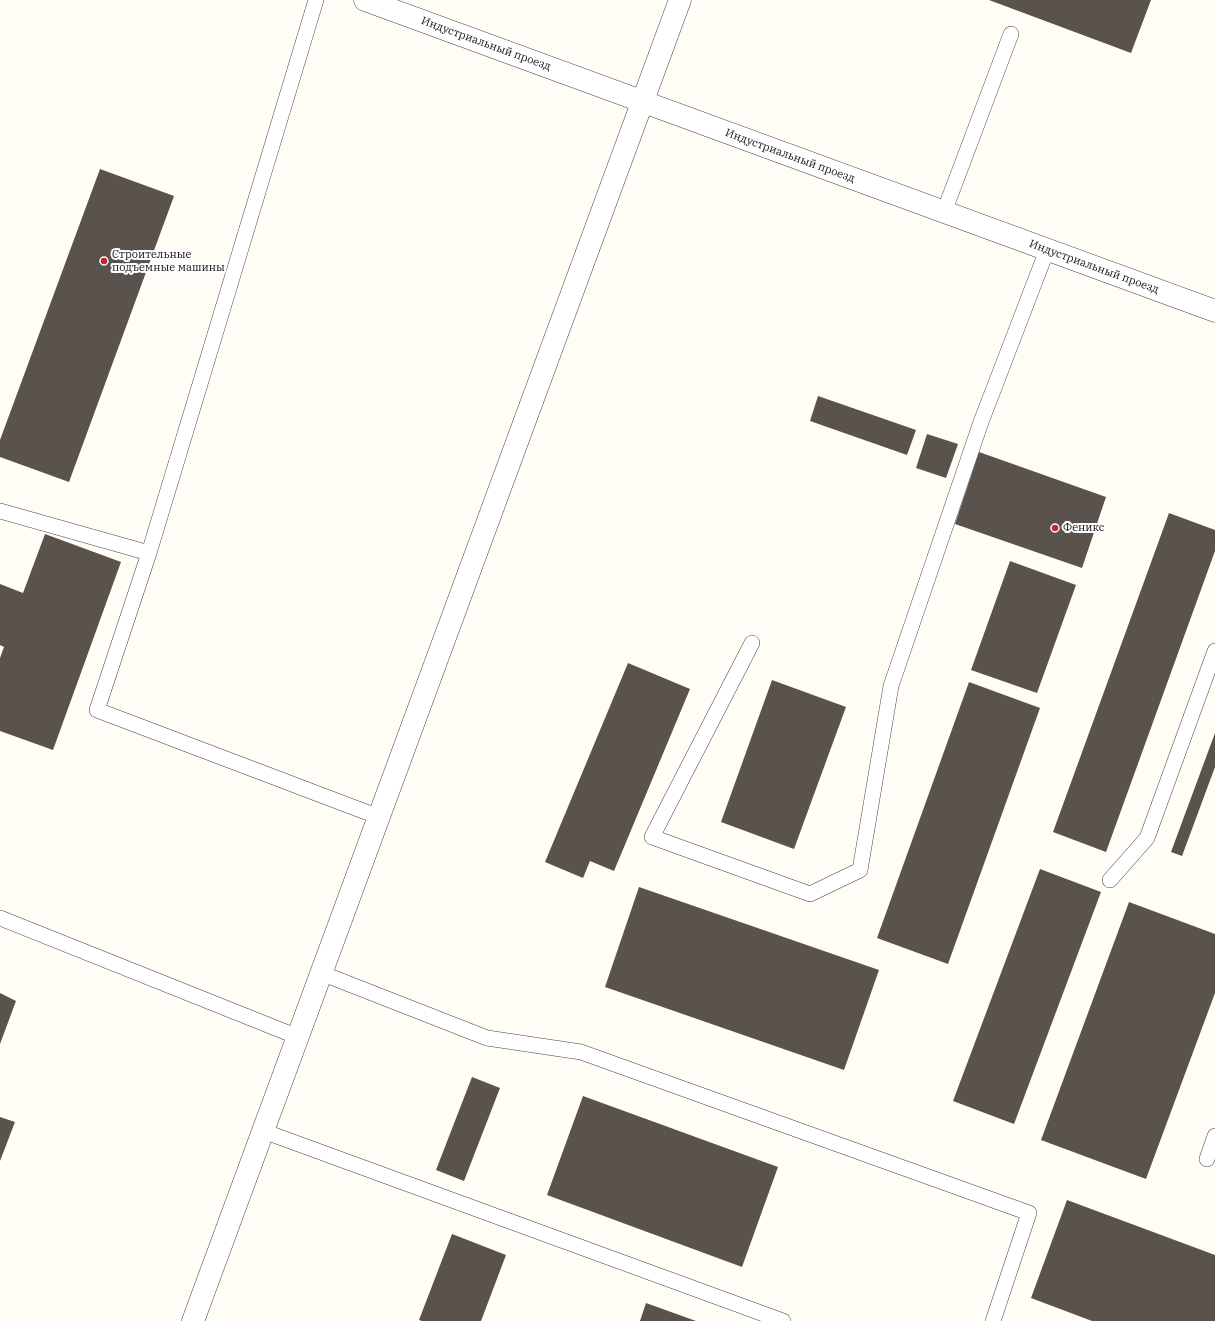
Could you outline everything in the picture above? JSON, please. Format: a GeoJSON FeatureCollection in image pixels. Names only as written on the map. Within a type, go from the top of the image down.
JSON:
{"type":"FeatureCollection","features":[{"type":"Feature","properties":{"kind":"street","name":"Индустриальный проезд"},"geometry":{"type":"LineString","coordinates":[[365,0],[1215,312]]}},
{"type":"Feature","properties":{"kind":"street"},"geometry":{"type":"LineString","coordinates":[[193,1321],[680,0]]}},
{"type":"Feature","properties":{"kind":"lane"},"geometry":{"type":"LineString","coordinates":[[316,0],[149,553],[97,710],[379,817]]}},
{"type":"Feature","properties":{"kind":"lane"},"geometry":{"type":"LineString","coordinates":[[944,212],[1011,34]]}},
{"type":"Feature","properties":{"kind":"lane"},"geometry":{"type":"LineString","coordinates":[[752,643],[652,837],[810,894],[860,870],[891,686],[981,422],[1047,250]]}},
{"type":"Feature","properties":{"kind":"lane"},"geometry":{"type":"LineString","coordinates":[[0,511],[149,553]]}},
{"type":"Feature","properties":{"kind":"lane"},"geometry":{"type":"LineString","coordinates":[[1110,880],[1147,838],[1215,651]]}},
{"type":"Feature","properties":{"kind":"lane"},"geometry":{"type":"LineString","coordinates":[[0,918],[298,1037]]}},
{"type":"Feature","properties":{"kind":"lane"},"geometry":{"type":"LineString","coordinates":[[321,973],[487,1038],[581,1052],[1029,1213],[993,1321]]}},
{"type":"Feature","properties":{"kind":"lane"},"geometry":{"type":"LineString","coordinates":[[263,1131],[783,1321]]}},
{"type":"Feature","properties":{"kind":"lane"},"geometry":{"type":"LineString","coordinates":[[1207,1159],[1215,1136]]}},
{"type":"Feature","properties":{"kind":"building"},"geometry":{"type":"Polygon","coordinates":[[[989,0],[1151,0],[1131,53],[989,0]]]}},
{"type":"Feature","properties":{"kind":"building"},"geometry":{"type":"Polygon","coordinates":[[[100,169],[174,196],[69,482],[0,457],[0,440],[100,169]]]}},
{"type":"Feature","properties":{"kind":"building"},"geometry":{"type":"Polygon","coordinates":[[[818,396],[916,430],[907,455],[810,421],[818,396]]]}},
{"type":"Feature","properties":{"kind":"building"},"geometry":{"type":"Polygon","coordinates":[[[927,434],[958,444],[946,478],[916,468],[927,434]]]}},
{"type":"Feature","properties":{"kind":"building"},"geometry":{"type":"Polygon","coordinates":[[[979,452],[1106,497],[1082,568],[955,524],[979,452]]]}},
{"type":"Feature","properties":{"kind":"building"},"geometry":{"type":"Polygon","coordinates":[[[1169,513],[1215,530],[1215,551],[1106,852],[1053,832],[1169,513]]]}},
{"type":"Feature","properties":{"kind":"building"},"geometry":{"type":"Polygon","coordinates":[[[45,534],[121,562],[53,750],[0,731],[0,658],[4,647],[0,645],[0,584],[23,593],[45,534]]]}},
{"type":"Feature","properties":{"kind":"building"},"geometry":{"type":"Polygon","coordinates":[[[1010,561],[1076,585],[1037,693],[971,670],[1010,561]]]}},
{"type":"Feature","properties":{"kind":"building"},"geometry":{"type":"Polygon","coordinates":[[[628,663],[690,689],[614,871],[590,861],[583,878],[545,862],[628,663]]]}},
{"type":"Feature","properties":{"kind":"building"},"geometry":{"type":"Polygon","coordinates":[[[772,680],[846,707],[794,849],[721,822],[772,680]]]}},
{"type":"Feature","properties":{"kind":"building"},"geometry":{"type":"Polygon","coordinates":[[[969,682],[1040,708],[948,964],[877,938],[969,682]]]}},
{"type":"Feature","properties":{"kind":"building"},"geometry":{"type":"Polygon","coordinates":[[[1215,733],[1215,767],[1182,856],[1171,852],[1215,733]]]}},
{"type":"Feature","properties":{"kind":"building"},"geometry":{"type":"Polygon","coordinates":[[[1040,869],[1101,892],[1014,1124],[953,1101],[1040,869]]]}},
{"type":"Feature","properties":{"kind":"building"},"geometry":{"type":"Polygon","coordinates":[[[639,887],[879,970],[844,1070],[605,987],[639,887]]]}},
{"type":"Feature","properties":{"kind":"building"},"geometry":{"type":"Polygon","coordinates":[[[1129,902],[1215,934],[1215,993],[1146,1179],[1041,1140],[1129,902]]]}},
{"type":"Feature","properties":{"kind":"building"},"geometry":{"type":"Polygon","coordinates":[[[0,993],[16,1001],[0,1044],[0,993]]]}},
{"type":"Feature","properties":{"kind":"building"},"geometry":{"type":"Polygon","coordinates":[[[472,1077],[500,1088],[464,1181],[436,1170],[472,1077]]]}},
{"type":"Feature","properties":{"kind":"building"},"geometry":{"type":"Polygon","coordinates":[[[583,1096],[778,1167],[742,1267],[547,1195],[583,1096]]]}},
{"type":"Feature","properties":{"kind":"building"},"geometry":{"type":"Polygon","coordinates":[[[0,1117],[15,1122],[0,1161],[0,1117]]]}},
{"type":"Feature","properties":{"kind":"building"},"geometry":{"type":"Polygon","coordinates":[[[1067,1200],[1215,1255],[1215,1321],[1092,1321],[1031,1298],[1067,1200]]]}},
{"type":"Feature","properties":{"kind":"building"},"geometry":{"type":"Polygon","coordinates":[[[452,1234],[506,1255],[481,1321],[419,1320],[452,1234]]]}},
{"type":"Feature","properties":{"kind":"building"},"geometry":{"type":"Polygon","coordinates":[[[646,1303],[696,1321],[640,1321],[646,1303]]]}},
{"type":"Feature","properties":{"kind":"place","name":"Строительные подъемные машины"},"geometry":{"type":"Point","coordinates":[104,261]}},
{"type":"Feature","properties":{"kind":"place","name":"Феникс"},"geometry":{"type":"Point","coordinates":[1055,528]}}]}
